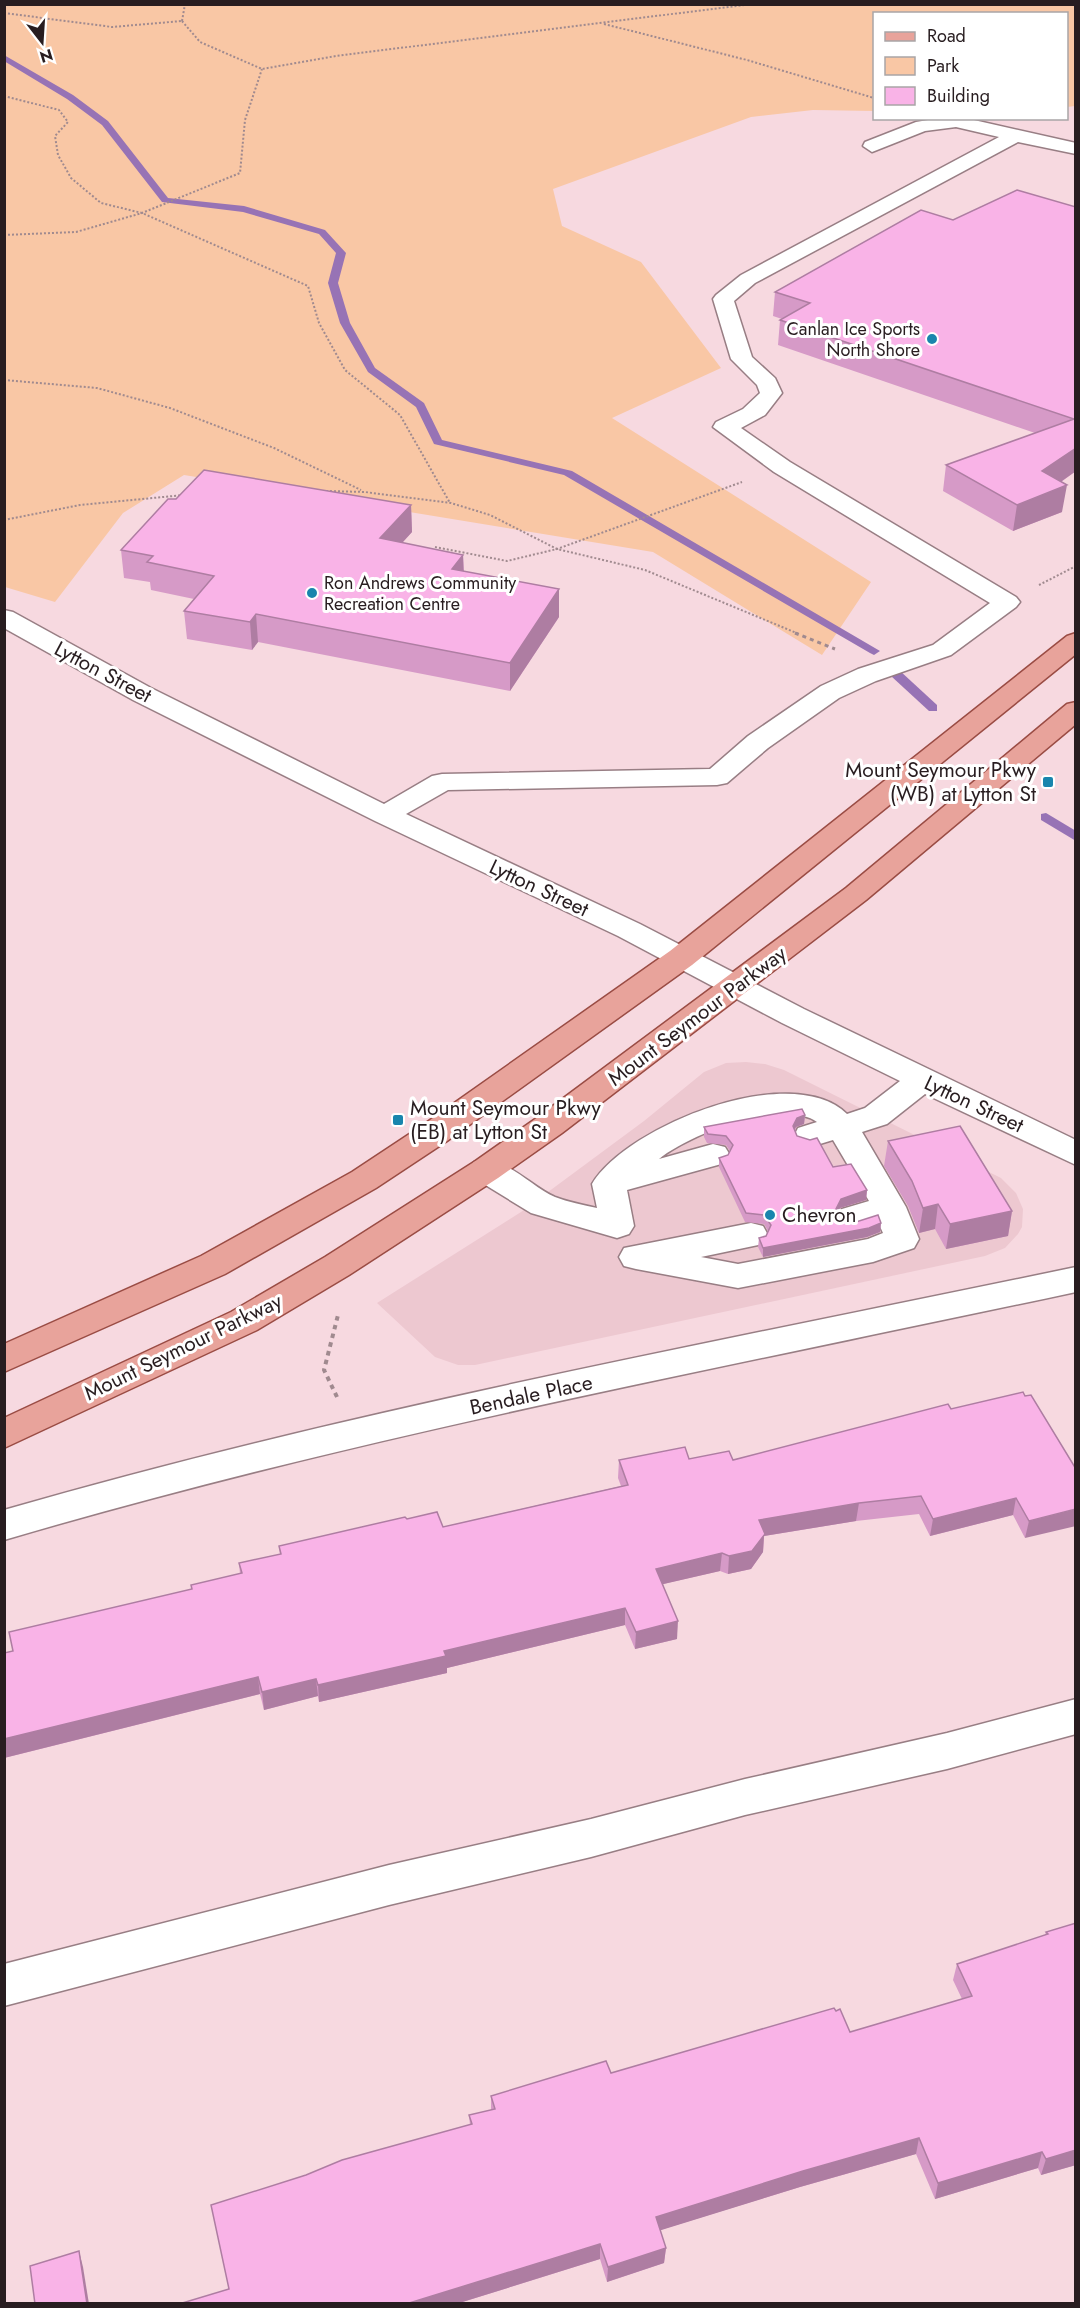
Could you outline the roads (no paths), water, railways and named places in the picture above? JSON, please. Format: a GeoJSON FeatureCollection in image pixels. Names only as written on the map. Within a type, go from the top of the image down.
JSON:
{"type":"FeatureCollection","features":[{"type":"Feature","properties":{"kind":"main road"},"geometry":{"type":"LineString","coordinates":[[4,1359],[213,1265],[364,1180],[435,1133],[681,958],[1076,641]]}},
{"type":"Feature","properties":{"kind":"main road","name":"Mount Seymour Parkway"},"geometry":{"type":"LineString","coordinates":[[4,1434],[244,1321],[337,1266],[486,1170],[550,1125],[856,894],[1076,710]]}},
{"type":"Feature","properties":{"kind":"street"},"geometry":{"type":"LineString","coordinates":[[872,146],[922,126],[956,122],[1076,149]]}},
{"type":"Feature","properties":{"kind":"street"},"geometry":{"type":"LineString","coordinates":[[385,815],[442,782],[717,777],[758,742],[830,692],[883,669],[942,650],[1006,602],[782,466],[724,427],[749,416],[766,403],[771,393],[767,383],[742,359],[723,299],[748,279],[1017,135]]}},
{"type":"Feature","properties":{"kind":"street"},"geometry":{"type":"LineString","coordinates":[[1056,146],[1076,135]]}},
{"type":"Feature","properties":{"kind":"street"},"geometry":{"type":"LineString","coordinates":[[1056,146],[1076,158]]}},
{"type":"Feature","properties":{"kind":"street","name":"Lytton Street"},"geometry":{"type":"LineString","coordinates":[[4,617],[142,694],[385,815],[629,930],[922,1080],[1076,1154]]}},
{"type":"Feature","properties":{"kind":"street"},"geometry":{"type":"LineString","coordinates":[[810,1136],[876,1116],[922,1080]]}},
{"type":"Feature","properties":{"kind":"street"},"geometry":{"type":"LineString","coordinates":[[782,1103],[817,1106],[842,1126],[889,1207],[902,1239],[873,1250],[738,1276],[636,1257],[617,1226],[609,1184],[666,1137],[700,1121],[782,1103]]}},
{"type":"Feature","properties":{"kind":"street"},"geometry":{"type":"LineString","coordinates":[[609,1184],[713,1155]]}},
{"type":"Feature","properties":{"kind":"street"},"geometry":{"type":"LineString","coordinates":[[486,1170],[543,1205],[617,1226]]}},
{"type":"Feature","properties":{"kind":"street"},"geometry":{"type":"LineString","coordinates":[[854,1217],[889,1207]]}},
{"type":"Feature","properties":{"kind":"street"},"geometry":{"type":"LineString","coordinates":[[636,1257],[751,1235]]}},
{"type":"Feature","properties":{"kind":"street","name":"Bendale Place"},"geometry":{"type":"LineString","coordinates":[[4,1525],[151,1482],[354,1433],[1071,1289]]}},
{"type":"Feature","properties":{"kind":"street"},"geometry":{"type":"LineString","coordinates":[[4,1985],[389,1885],[591,1838],[745,1797],[947,1751],[1076,1716]]}},
{"type":"Feature","properties":{"kind":"waterway"},"geometry":{"type":"LineString","coordinates":[[4,57],[70,97],[105,123],[165,200],[244,209],[322,232],[341,253],[333,283],[345,323],[371,370],[420,405],[438,442],[568,473],[874,651]]}},
{"type":"Feature","properties":{"kind":"waterway"},"geometry":{"type":"LineString","coordinates":[[895,673],[933,708]]}},
{"type":"Feature","properties":{"kind":"waterway"},"geometry":{"type":"LineString","coordinates":[[1046,817],[1076,837]]}},
{"type":"Feature","properties":{"kind":"place","name":"Canlan Ice Sports North Shore"},"geometry":{"type":"Point","coordinates":[932,339]}},
{"type":"Feature","properties":{"kind":"place","name":"Ron Andrews Community Recreation Centre"},"geometry":{"type":"Point","coordinates":[312,593]}},
{"type":"Feature","properties":{"kind":"place","name":"Mount Seymour Pkwy (WB) at Lytton St"},"geometry":{"type":"Point","coordinates":[1048,782]}},
{"type":"Feature","properties":{"kind":"place","name":"Mount Seymour Pkwy (EB) at Lytton St"},"geometry":{"type":"Point","coordinates":[398,1120]}},
{"type":"Feature","properties":{"kind":"place","name":"Chevron"},"geometry":{"type":"Point","coordinates":[770,1215]}}]}
